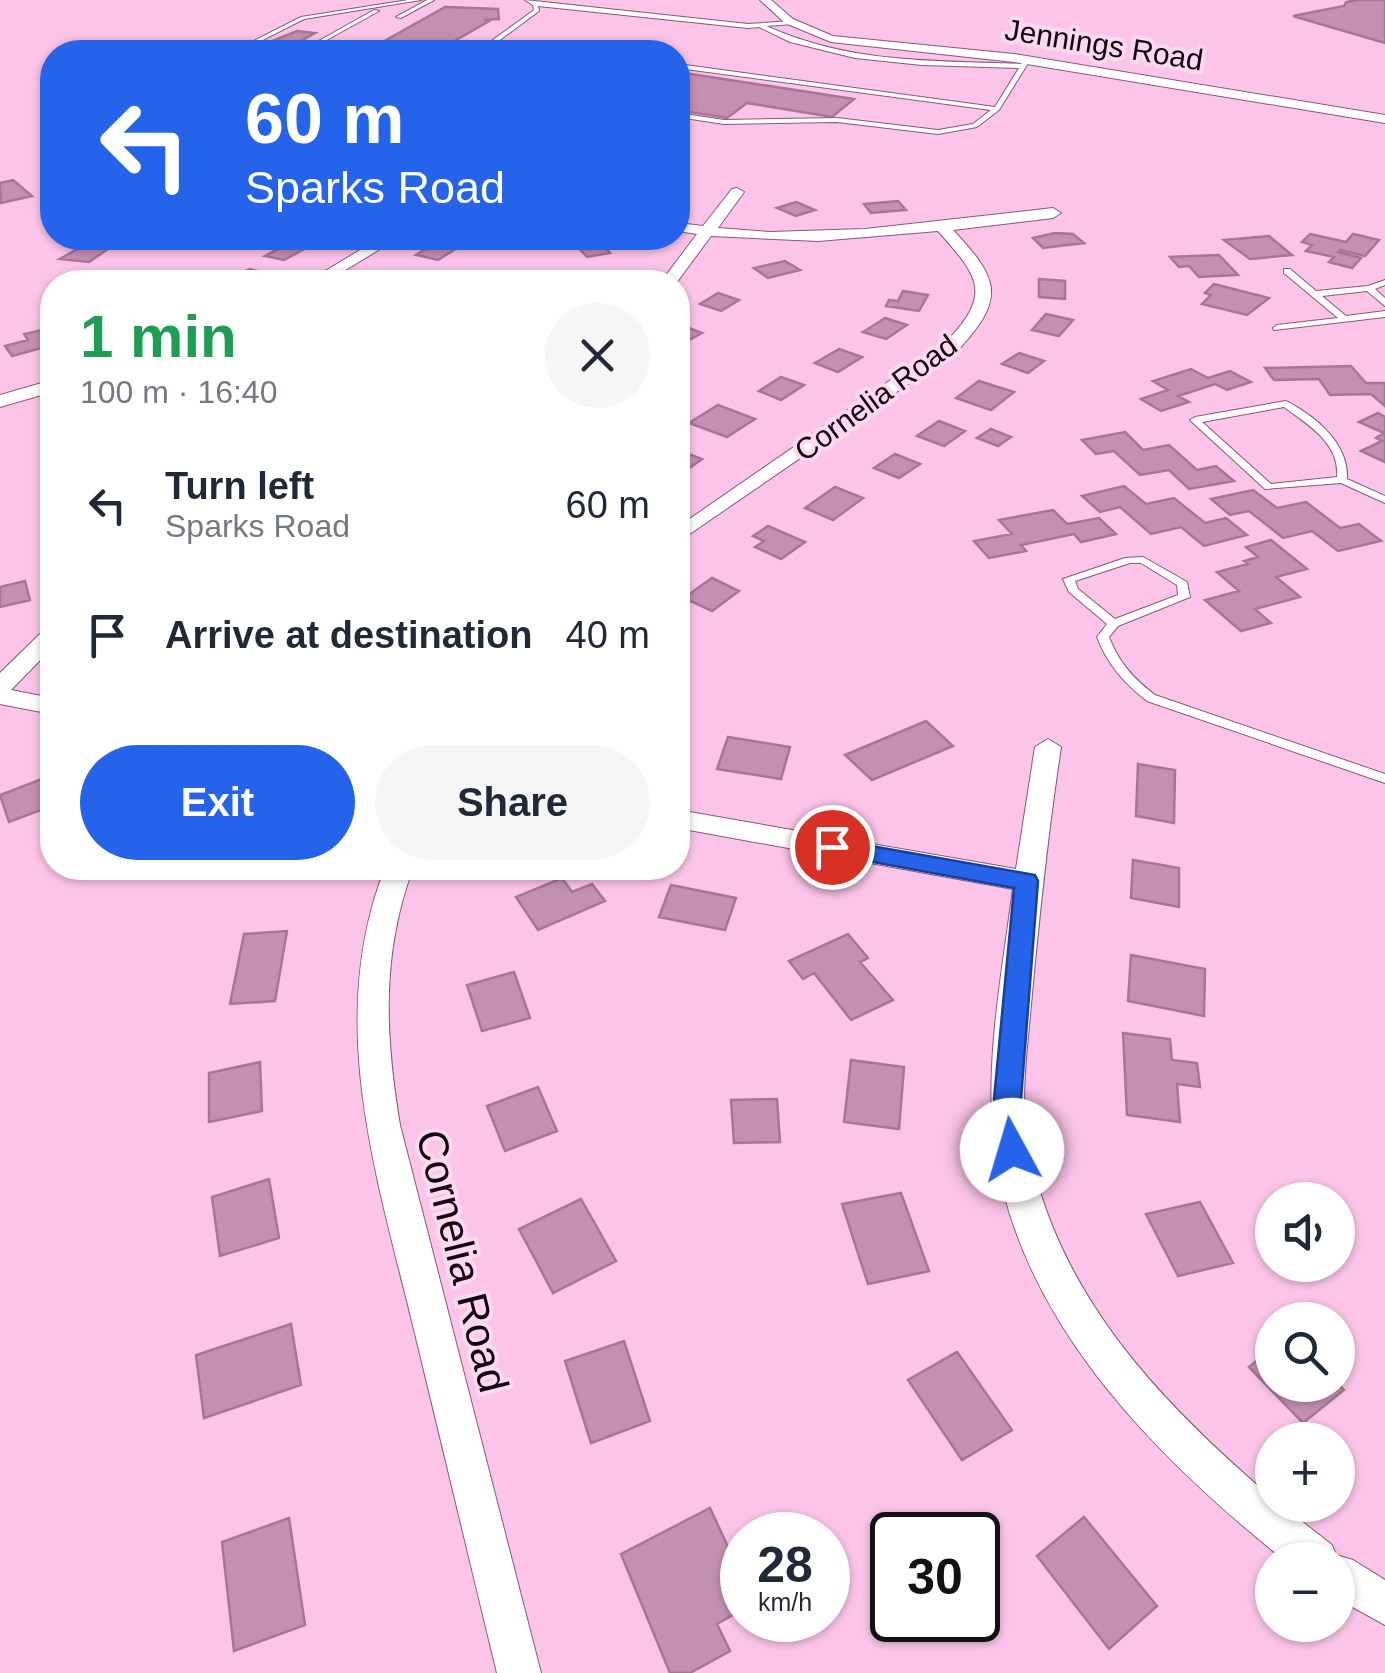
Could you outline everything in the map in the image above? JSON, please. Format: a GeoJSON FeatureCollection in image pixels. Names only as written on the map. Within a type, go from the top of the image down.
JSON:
{"type":"FeatureCollection","features":[{"type":"Feature","properties":{"kind":"street","name":"Jennings Road"},"geometry":{"type":"LineString","coordinates":[[765,0],[791,23],[822,36],[855,43],[1024,63],[1385,119]]}},
{"type":"Feature","properties":{"kind":"street"},"geometry":{"type":"LineString","coordinates":[[679,270],[737,192]]}},
{"type":"Feature","properties":{"kind":"street"},"geometry":{"type":"LineString","coordinates":[[690,229],[826,234],[1053,213]]}},
{"type":"Feature","properties":{"kind":"street","name":"Cornelia Road"},"geometry":{"type":"LineString","coordinates":[[690,528],[953,345],[973,327],[987,304],[986,283],[980,268],[941,226]]}},
{"type":"Feature","properties":{"kind":"street"},"geometry":{"type":"LineString","coordinates":[[335,270],[370,250]]}},
{"type":"Feature","properties":{"kind":"street"},"geometry":{"type":"LineString","coordinates":[[0,402],[40,390]]}},
{"type":"Feature","properties":{"kind":"street"},"geometry":{"type":"LineString","coordinates":[[0,688],[40,648]]}},
{"type":"Feature","properties":{"kind":"street"},"geometry":{"type":"LineString","coordinates":[[0,696],[40,704]]}},
{"type":"Feature","properties":{"kind":"street"},"geometry":{"type":"LineString","coordinates":[[1048,747],[1026,881],[1007,1099],[1012,1150],[1031,1222],[1094,1343],[1138,1399],[1229,1492],[1294,1542]]}},
{"type":"Feature","properties":{"kind":"street"},"geometry":{"type":"LineString","coordinates":[[690,821],[1026,881]]}},
{"type":"Feature","properties":{"kind":"street","name":"Cornelia Road"},"geometry":{"type":"LineString","coordinates":[[395,880],[376,936],[369,988],[376,1089],[519,1673]]}},
{"type":"Feature","properties":{"kind":"street"},"geometry":{"type":"LineString","coordinates":[[1355,1585],[1385,1604]]}},
{"type":"Feature","properties":{"kind":"lane"},"geometry":{"type":"LineString","coordinates":[[324,40],[399,0]]}},
{"type":"Feature","properties":{"kind":"lane"},"geometry":{"type":"LineString","coordinates":[[260,40],[304,18],[418,0]]}},
{"type":"Feature","properties":{"kind":"lane"},"geometry":{"type":"LineString","coordinates":[[400,17],[431,0]]}},
{"type":"Feature","properties":{"kind":"lane"},"geometry":{"type":"LineString","coordinates":[[528,0],[536,4],[760,26],[791,23]]}},
{"type":"Feature","properties":{"kind":"lane"},"geometry":{"type":"LineString","coordinates":[[496,40],[537,10],[536,4]]}},
{"type":"Feature","properties":{"kind":"lane"},"geometry":{"type":"LineString","coordinates":[[690,117],[724,122],[836,120],[938,132],[974,126],[997,109],[1024,63],[848,55],[780,37],[760,26]]}},
{"type":"Feature","properties":{"kind":"lane"},"geometry":{"type":"LineString","coordinates":[[690,68],[997,109]]}},
{"type":"Feature","properties":{"kind":"lane"},"geometry":{"type":"LineString","coordinates":[[1287,271],[1342,317]]}},
{"type":"Feature","properties":{"kind":"lane"},"geometry":{"type":"LineString","coordinates":[[1316,294],[1369,288],[1385,282]]}},
{"type":"Feature","properties":{"kind":"lane"},"geometry":{"type":"LineString","coordinates":[[1369,288],[1385,303]]}},
{"type":"Feature","properties":{"kind":"lane"},"geometry":{"type":"LineString","coordinates":[[1277,328],[1385,314]]}},
{"type":"Feature","properties":{"kind":"lane"},"geometry":{"type":"LineString","coordinates":[[1342,480],[1342,456],[1323,433],[1286,404],[1195,420],[1269,487],[1342,480],[1385,500]]}},
{"type":"Feature","properties":{"kind":"lane"},"geometry":{"type":"LineString","coordinates":[[1114,624],[1072,590],[1068,578],[1129,560],[1142,560],[1184,584],[1184,597],[1114,624],[1102,637],[1126,680],[1152,698],[1385,778]]}},
{"type":"Feature","properties":{"kind":"building"},"geometry":{"type":"Polygon","coordinates":[[[1357,0],[1385,0],[1385,43],[1293,16],[1344,6],[1357,0]]]}},
{"type":"Feature","properties":{"kind":"building"},"geometry":{"type":"Polygon","coordinates":[[[445,7],[498,9],[499,19],[484,20],[491,20],[456,40],[386,40],[445,7]]]}},
{"type":"Feature","properties":{"kind":"building"},"geometry":{"type":"Polygon","coordinates":[[[297,31],[315,33],[302,40],[275,40],[297,31]]]}},
{"type":"Feature","properties":{"kind":"building"},"geometry":{"type":"Polygon","coordinates":[[[690,74],[854,99],[832,117],[747,103],[727,118],[690,112],[690,74]]]}},
{"type":"Feature","properties":{"kind":"building"},"geometry":{"type":"Polygon","coordinates":[[[13,180],[32,196],[1,203],[0,183],[13,180]]]}},
{"type":"Feature","properties":{"kind":"building"},"geometry":{"type":"Polygon","coordinates":[[[898,201],[906,210],[871,213],[864,204],[898,201]]]}},
{"type":"Feature","properties":{"kind":"building"},"geometry":{"type":"Polygon","coordinates":[[[796,202],[815,210],[796,216],[777,208],[796,202]]]}},
{"type":"Feature","properties":{"kind":"building"},"geometry":{"type":"Polygon","coordinates":[[[1073,234],[1084,243],[1043,248],[1033,238],[1073,234]]]}},
{"type":"Feature","properties":{"kind":"building"},"geometry":{"type":"Polygon","coordinates":[[[1310,234],[1346,242],[1353,234],[1379,240],[1365,256],[1338,252],[1361,258],[1352,268],[1329,262],[1334,257],[1306,251],[1312,245],[1302,242],[1310,234]]]}},
{"type":"Feature","properties":{"kind":"building"},"geometry":{"type":"Polygon","coordinates":[[[1269,236],[1292,255],[1250,259],[1224,240],[1269,236]]]}},
{"type":"Feature","properties":{"kind":"building"},"geometry":{"type":"Polygon","coordinates":[[[75,250],[106,250],[89,262],[60,259],[75,250]]]}},
{"type":"Feature","properties":{"kind":"building"},"geometry":{"type":"Polygon","coordinates":[[[276,250],[302,250],[284,260],[265,256],[276,250]]]}},
{"type":"Feature","properties":{"kind":"building"},"geometry":{"type":"Polygon","coordinates":[[[424,250],[454,250],[438,260],[416,255],[424,250]]]}},
{"type":"Feature","properties":{"kind":"building"},"geometry":{"type":"Polygon","coordinates":[[[581,250],[610,253],[587,257],[581,250]]]}},
{"type":"Feature","properties":{"kind":"building"},"geometry":{"type":"Polygon","coordinates":[[[1219,255],[1238,275],[1199,277],[1189,266],[1179,267],[1170,257],[1219,255]]]}},
{"type":"Feature","properties":{"kind":"building"},"geometry":{"type":"Polygon","coordinates":[[[785,261],[800,270],[768,278],[754,268],[785,261]]]}},
{"type":"Feature","properties":{"kind":"building"},"geometry":{"type":"Polygon","coordinates":[[[1039,279],[1065,281],[1065,299],[1039,297],[1039,279]]]}},
{"type":"Feature","properties":{"kind":"building"},"geometry":{"type":"Polygon","coordinates":[[[1214,284],[1269,298],[1247,315],[1202,304],[1211,295],[1205,293],[1214,284]]]}},
{"type":"Feature","properties":{"kind":"building"},"geometry":{"type":"Polygon","coordinates":[[[903,291],[928,295],[919,311],[886,306],[889,300],[898,301],[903,291]]]}},
{"type":"Feature","properties":{"kind":"building"},"geometry":{"type":"Polygon","coordinates":[[[718,293],[739,300],[721,311],[700,304],[718,293]]]}},
{"type":"Feature","properties":{"kind":"building"},"geometry":{"type":"Polygon","coordinates":[[[1046,314],[1073,320],[1059,336],[1032,330],[1046,314]]]}},
{"type":"Feature","properties":{"kind":"building"},"geometry":{"type":"Polygon","coordinates":[[[885,318],[907,325],[886,339],[863,332],[885,318]]]}},
{"type":"Feature","properties":{"kind":"building"},"geometry":{"type":"Polygon","coordinates":[[[690,328],[702,333],[690,340],[690,328]]]}},
{"type":"Feature","properties":{"kind":"building"},"geometry":{"type":"Polygon","coordinates":[[[40,330],[40,348],[12,356],[5,346],[28,340],[24,334],[40,330]]]}},
{"type":"Feature","properties":{"kind":"building"},"geometry":{"type":"Polygon","coordinates":[[[839,349],[862,357],[838,372],[815,363],[839,349]]]}},
{"type":"Feature","properties":{"kind":"building"},"geometry":{"type":"Polygon","coordinates":[[[1019,353],[1044,361],[1028,373],[1002,364],[1019,353]]]}},
{"type":"Feature","properties":{"kind":"building"},"geometry":{"type":"Polygon","coordinates":[[[1351,366],[1366,383],[1385,383],[1385,406],[1371,394],[1330,395],[1319,379],[1274,380],[1265,368],[1351,366]]]}},
{"type":"Feature","properties":{"kind":"building"},"geometry":{"type":"Polygon","coordinates":[[[1191,369],[1208,378],[1230,371],[1251,382],[1227,390],[1215,384],[1178,396],[1189,402],[1161,411],[1141,399],[1168,390],[1153,381],[1191,369]]]}},
{"type":"Feature","properties":{"kind":"building"},"geometry":{"type":"Polygon","coordinates":[[[781,377],[804,385],[781,400],[759,391],[781,377]]]}},
{"type":"Feature","properties":{"kind":"building"},"geometry":{"type":"Polygon","coordinates":[[[979,381],[1014,392],[991,410],[956,398],[979,381]]]}},
{"type":"Feature","properties":{"kind":"building"},"geometry":{"type":"Polygon","coordinates":[[[718,405],[755,419],[727,437],[690,422],[718,405]]]}},
{"type":"Feature","properties":{"kind":"building"},"geometry":{"type":"Polygon","coordinates":[[[1378,413],[1385,417],[1385,462],[1361,451],[1382,441],[1376,438],[1384,433],[1359,422],[1378,413]]]}},
{"type":"Feature","properties":{"kind":"building"},"geometry":{"type":"Polygon","coordinates":[[[939,421],[965,431],[944,446],[917,436],[939,421]]]}},
{"type":"Feature","properties":{"kind":"building"},"geometry":{"type":"Polygon","coordinates":[[[991,429],[1011,437],[998,446],[977,438],[991,429]]]}},
{"type":"Feature","properties":{"kind":"building"},"geometry":{"type":"Polygon","coordinates":[[[1125,432],[1143,450],[1169,445],[1197,470],[1216,466],[1234,481],[1189,489],[1169,470],[1140,475],[1114,451],[1096,454],[1082,440],[1125,432]]]}},
{"type":"Feature","properties":{"kind":"building"},"geometry":{"type":"Polygon","coordinates":[[[690,454],[702,459],[690,468],[690,454]]]}},
{"type":"Feature","properties":{"kind":"building"},"geometry":{"type":"Polygon","coordinates":[[[895,454],[920,464],[899,478],[874,468],[895,454]]]}},
{"type":"Feature","properties":{"kind":"building"},"geometry":{"type":"Polygon","coordinates":[[[1124,486],[1146,504],[1174,498],[1205,523],[1226,518],[1247,535],[1204,546],[1181,527],[1151,534],[1120,507],[1100,512],[1082,496],[1124,486]]]}},
{"type":"Feature","properties":{"kind":"building"},"geometry":{"type":"Polygon","coordinates":[[[835,487],[863,498],[833,520],[805,508],[835,487]]]}},
{"type":"Feature","properties":{"kind":"building"},"geometry":{"type":"Polygon","coordinates":[[[1253,490],[1277,508],[1306,502],[1340,528],[1359,524],[1381,541],[1338,551],[1312,531],[1283,538],[1249,511],[1230,515],[1211,499],[1253,490]]]}},
{"type":"Feature","properties":{"kind":"building"},"geometry":{"type":"Polygon","coordinates":[[[1053,510],[1067,524],[1099,518],[1116,534],[1081,542],[1074,534],[1021,545],[1026,551],[989,558],[974,541],[1012,534],[999,520],[1053,510]]]}},
{"type":"Feature","properties":{"kind":"building"},"geometry":{"type":"Polygon","coordinates":[[[768,526],[805,542],[781,559],[755,547],[764,541],[753,536],[768,526]]]}},
{"type":"Feature","properties":{"kind":"building"},"geometry":{"type":"Polygon","coordinates":[[[1271,540],[1307,569],[1276,577],[1300,597],[1255,609],[1271,623],[1241,631],[1205,600],[1239,591],[1217,572],[1248,564],[1244,561],[1258,557],[1246,547],[1271,540]]]}},
{"type":"Feature","properties":{"kind":"building"},"geometry":{"type":"Polygon","coordinates":[[[712,578],[739,591],[712,611],[690,601],[690,594],[712,578]]]}},
{"type":"Feature","properties":{"kind":"building"},"geometry":{"type":"Polygon","coordinates":[[[25,581],[30,600],[0,607],[0,587],[25,581]]]}},
{"type":"Feature","properties":{"kind":"building"},"geometry":{"type":"Polygon","coordinates":[[[926,721],[953,746],[872,780],[845,755],[926,721]]]}},
{"type":"Feature","properties":{"kind":"building"},"geometry":{"type":"Polygon","coordinates":[[[728,737],[790,747],[781,779],[717,769],[728,737]]]}},
{"type":"Feature","properties":{"kind":"building"},"geometry":{"type":"Polygon","coordinates":[[[1138,764],[1175,770],[1174,823],[1136,816],[1138,764]]]}},
{"type":"Feature","properties":{"kind":"building"},"geometry":{"type":"Polygon","coordinates":[[[40,780],[40,810],[9,822],[0,795],[40,780]]]}},
{"type":"Feature","properties":{"kind":"building"},"geometry":{"type":"Polygon","coordinates":[[[1133,860],[1179,868],[1179,907],[1131,898],[1133,860]]]}},
{"type":"Feature","properties":{"kind":"building"},"geometry":{"type":"Polygon","coordinates":[[[563,880],[572,892],[592,884],[605,901],[538,930],[516,897],[563,880]]]}},
{"type":"Feature","properties":{"kind":"building"},"geometry":{"type":"Polygon","coordinates":[[[671,885],[736,898],[725,930],[659,917],[671,885]]]}},
{"type":"Feature","properties":{"kind":"building"},"geometry":{"type":"Polygon","coordinates":[[[287,931],[275,1001],[230,1004],[244,934],[287,931]]]}},
{"type":"Feature","properties":{"kind":"building"},"geometry":{"type":"Polygon","coordinates":[[[848,934],[868,958],[860,962],[893,1000],[851,1020],[814,973],[803,979],[789,961],[848,934]]]}},
{"type":"Feature","properties":{"kind":"building"},"geometry":{"type":"Polygon","coordinates":[[[1131,955],[1205,969],[1204,1016],[1128,1001],[1131,955]]]}},
{"type":"Feature","properties":{"kind":"building"},"geometry":{"type":"Polygon","coordinates":[[[514,972],[530,1018],[482,1031],[467,985],[514,972]]]}},
{"type":"Feature","properties":{"kind":"building"},"geometry":{"type":"Polygon","coordinates":[[[1123,1033],[1170,1039],[1172,1060],[1197,1063],[1200,1087],[1177,1084],[1180,1122],[1127,1115],[1123,1033]]]}},
{"type":"Feature","properties":{"kind":"building"},"geometry":{"type":"Polygon","coordinates":[[[851,1060],[904,1067],[899,1129],[844,1122],[851,1060]]]}},
{"type":"Feature","properties":{"kind":"building"},"geometry":{"type":"Polygon","coordinates":[[[260,1062],[262,1111],[209,1122],[209,1073],[260,1062]]]}},
{"type":"Feature","properties":{"kind":"building"},"geometry":{"type":"Polygon","coordinates":[[[538,1087],[557,1131],[505,1151],[487,1106],[538,1087]]]}},
{"type":"Feature","properties":{"kind":"building"},"geometry":{"type":"Polygon","coordinates":[[[777,1099],[780,1142],[734,1143],[731,1100],[777,1099]]]}},
{"type":"Feature","properties":{"kind":"building"},"geometry":{"type":"Polygon","coordinates":[[[269,1179],[279,1238],[220,1256],[212,1197],[269,1179]]]}},
{"type":"Feature","properties":{"kind":"building"},"geometry":{"type":"Polygon","coordinates":[[[901,1193],[929,1271],[868,1284],[842,1204],[901,1193]]]}},
{"type":"Feature","properties":{"kind":"building"},"geometry":{"type":"Polygon","coordinates":[[[581,1199],[616,1261],[553,1293],[519,1229],[581,1199]]]}},
{"type":"Feature","properties":{"kind":"building"},"geometry":{"type":"Polygon","coordinates":[[[1200,1202],[1233,1263],[1178,1276],[1146,1214],[1200,1202]]]}},
{"type":"Feature","properties":{"kind":"building"},"geometry":{"type":"Polygon","coordinates":[[[291,1324],[301,1385],[204,1418],[196,1355],[291,1324]]]}},
{"type":"Feature","properties":{"kind":"building"},"geometry":{"type":"Polygon","coordinates":[[[624,1341],[650,1421],[591,1443],[565,1361],[624,1341]]]}},
{"type":"Feature","properties":{"kind":"building"},"geometry":{"type":"Polygon","coordinates":[[[957,1352],[1012,1430],[962,1460],[908,1380],[957,1352]]]}},
{"type":"Feature","properties":{"kind":"building"},"geometry":{"type":"Polygon","coordinates":[[[1283,1402],[1329,1402],[1304,1422],[1283,1402]]]}},
{"type":"Feature","properties":{"kind":"building"},"geometry":{"type":"Polygon","coordinates":[[[710,1508],[720,1530],[717,1624],[720,1642],[726,1642],[730,1651],[690,1673],[670,1673],[621,1554],[710,1508]]]}},
{"type":"Feature","properties":{"kind":"building"},"geometry":{"type":"Polygon","coordinates":[[[1084,1517],[1157,1606],[1109,1649],[1037,1556],[1084,1517]]]}},
{"type":"Feature","properties":{"kind":"building"},"geometry":{"type":"Polygon","coordinates":[[[289,1518],[305,1625],[234,1651],[222,1542],[289,1518]]]}},
{"type":"Feature","properties":{"kind":"route"},"geometry":{"type":"LineString","coordinates":[[832,847],[1026,881],[1007,1099],[1012,1150]]}}]}
